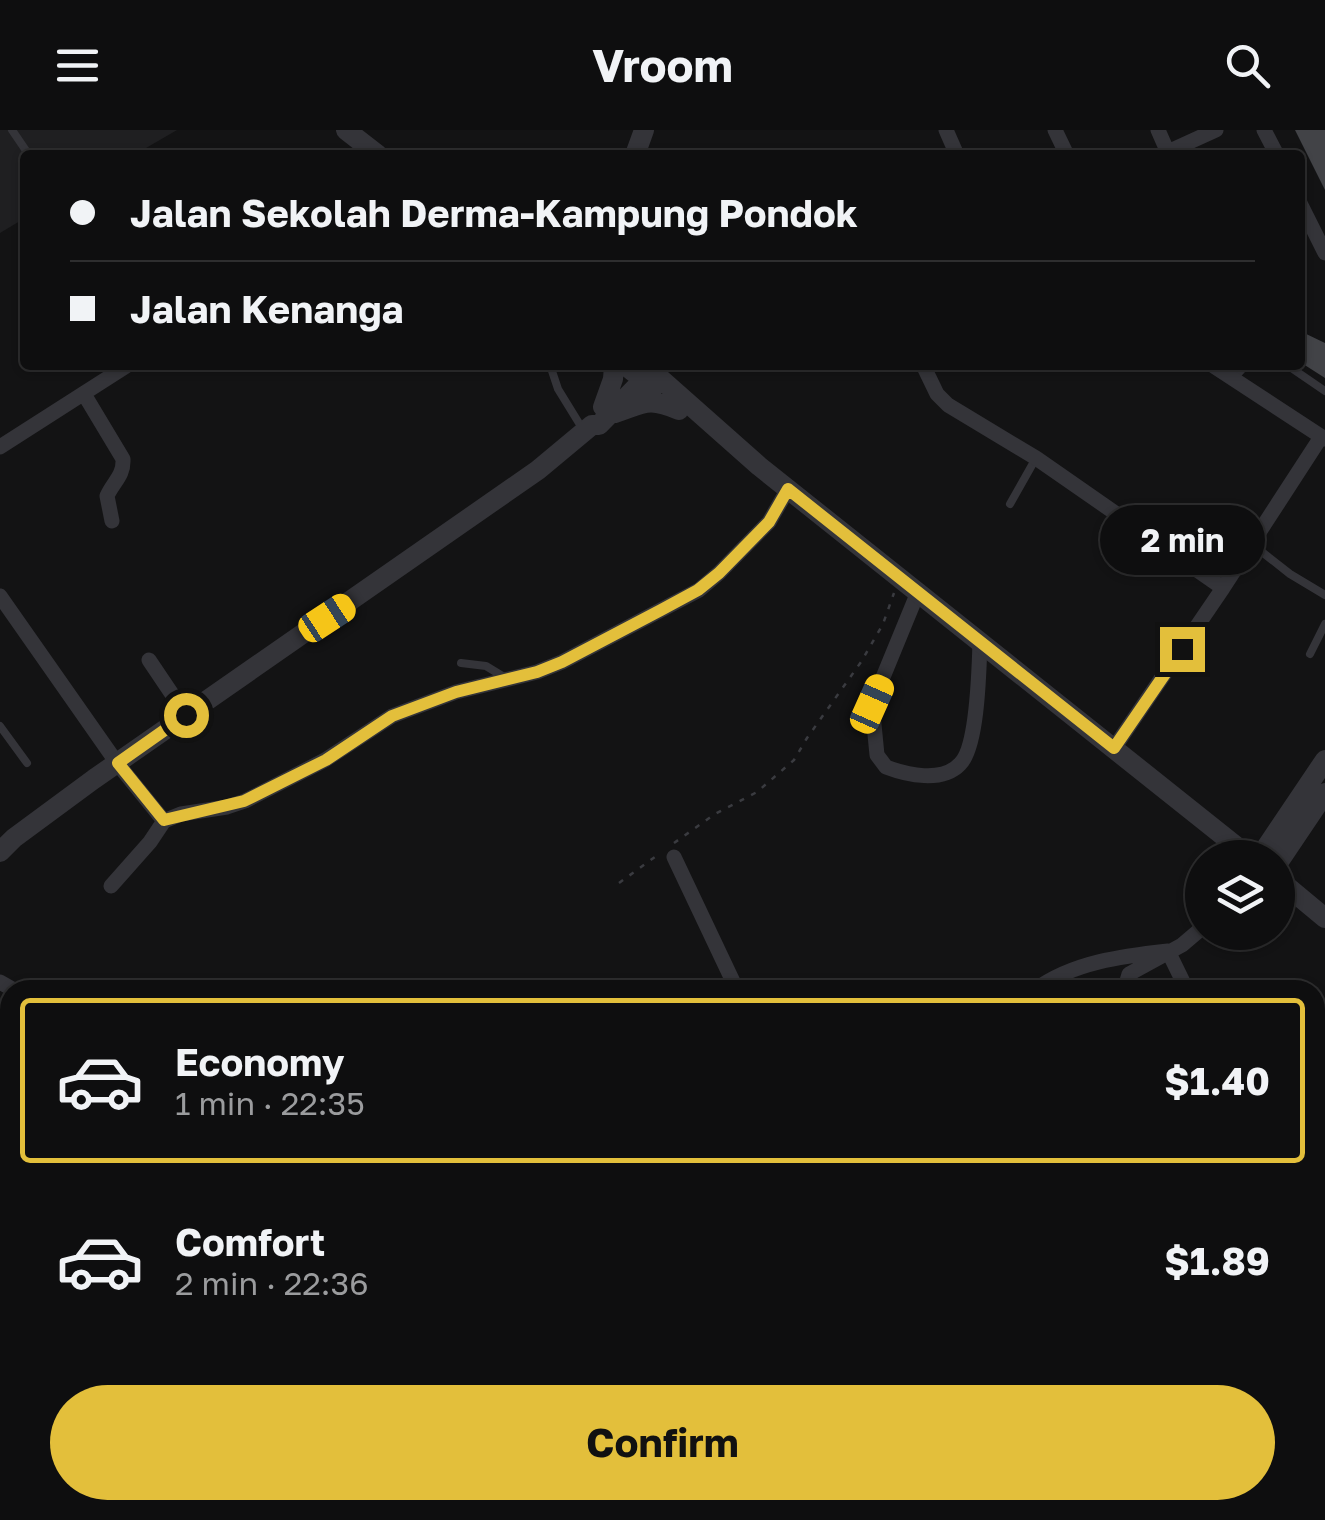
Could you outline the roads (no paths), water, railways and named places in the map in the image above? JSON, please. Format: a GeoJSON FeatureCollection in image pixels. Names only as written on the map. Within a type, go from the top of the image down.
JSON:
{"type":"FeatureCollection","features":[{"type":"Feature","properties":{"kind":"street"},"geometry":{"type":"LineString","coordinates":[[346,130],[372,150]]}},
{"type":"Feature","properties":{"kind":"street"},"geometry":{"type":"LineString","coordinates":[[1174,150],[1216,130]]}},
{"type":"Feature","properties":{"kind":"street"},"geometry":{"type":"LineString","coordinates":[[1305,213],[1325,253]]}},
{"type":"Feature","properties":{"kind":"street"},"geometry":{"type":"LineString","coordinates":[[0,448],[120,370]]}},
{"type":"Feature","properties":{"kind":"street"},"geometry":{"type":"LineString","coordinates":[[597,420],[613,380],[635,370]]}},
{"type":"Feature","properties":{"kind":"street"},"geometry":{"type":"LineString","coordinates":[[0,852],[118,763],[538,470],[597,420],[636,370]]}},
{"type":"Feature","properties":{"kind":"street"},"geometry":{"type":"LineString","coordinates":[[638,370],[679,410],[759,466]]}},
{"type":"Feature","properties":{"kind":"street"},"geometry":{"type":"LineString","coordinates":[[638,370],[1229,840]]}},
{"type":"Feature","properties":{"kind":"street"},"geometry":{"type":"LineString","coordinates":[[925,370],[936,394],[966,416],[1036,458],[1223,588]]}},
{"type":"Feature","properties":{"kind":"street"},"geometry":{"type":"LineString","coordinates":[[1114,748],[1323,438],[1220,370]]}},
{"type":"Feature","properties":{"kind":"street"},"geometry":{"type":"LineString","coordinates":[[84,394],[122,459],[118,482],[107,496],[112,521]]}},
{"type":"Feature","properties":{"kind":"street"},"geometry":{"type":"LineString","coordinates":[[597,420],[648,401],[679,410]]}},
{"type":"Feature","properties":{"kind":"street"},"geometry":{"type":"LineString","coordinates":[[112,886],[164,820],[244,801],[326,760],[392,716],[456,692],[562,662],[698,590],[769,522],[788,489]]}},
{"type":"Feature","properties":{"kind":"street"},"geometry":{"type":"LineString","coordinates":[[918,592],[872,704],[877,755],[886,767],[922,776],[959,767],[968,754],[976,713],[980,642]]}},
{"type":"Feature","properties":{"kind":"street"},"geometry":{"type":"LineString","coordinates":[[0,596],[118,763],[164,820]]}},
{"type":"Feature","properties":{"kind":"street"},"geometry":{"type":"LineString","coordinates":[[149,660],[186,715]]}},
{"type":"Feature","properties":{"kind":"street"},"geometry":{"type":"LineString","coordinates":[[1271,840],[1325,760]]}},
{"type":"Feature","properties":{"kind":"street"},"geometry":{"type":"LineString","coordinates":[[1293,840],[1325,793]]}},
{"type":"Feature","properties":{"kind":"street"},"geometry":{"type":"LineString","coordinates":[[674,857],[732,980]]}},
{"type":"Feature","properties":{"kind":"street"},"geometry":{"type":"LineString","coordinates":[[1295,893],[1325,918]]}},
{"type":"Feature","properties":{"kind":"street"},"geometry":{"type":"LineString","coordinates":[[1127,980],[1129,974],[1185,942]]}},
{"type":"Feature","properties":{"kind":"street"},"geometry":{"type":"LineString","coordinates":[[1052,980],[1098,962],[1168,951]]}},
{"type":"Feature","properties":{"kind":"street"},"geometry":{"type":"LineString","coordinates":[[1168,951],[1182,980]]}},
{"type":"Feature","properties":{"kind":"lane"},"geometry":{"type":"LineString","coordinates":[[552,370],[558,390],[597,420]]}},
{"type":"Feature","properties":{"kind":"lane"},"geometry":{"type":"LineString","coordinates":[[1233,379],[1241,370]]}},
{"type":"Feature","properties":{"kind":"lane"},"geometry":{"type":"LineString","coordinates":[[1294,370],[1325,391]]}},
{"type":"Feature","properties":{"kind":"lane"},"geometry":{"type":"LineString","coordinates":[[1010,504],[1036,458]]}},
{"type":"Feature","properties":{"kind":"lane"},"geometry":{"type":"LineString","coordinates":[[1249,545],[1325,595]]}},
{"type":"Feature","properties":{"kind":"lane"},"geometry":{"type":"LineString","coordinates":[[1310,654],[1325,624]]}},
{"type":"Feature","properties":{"kind":"lane"},"geometry":{"type":"LineString","coordinates":[[462,663],[486,666],[508,679]]}},
{"type":"Feature","properties":{"kind":"lane"},"geometry":{"type":"LineString","coordinates":[[0,726],[27,763]]}}]}
